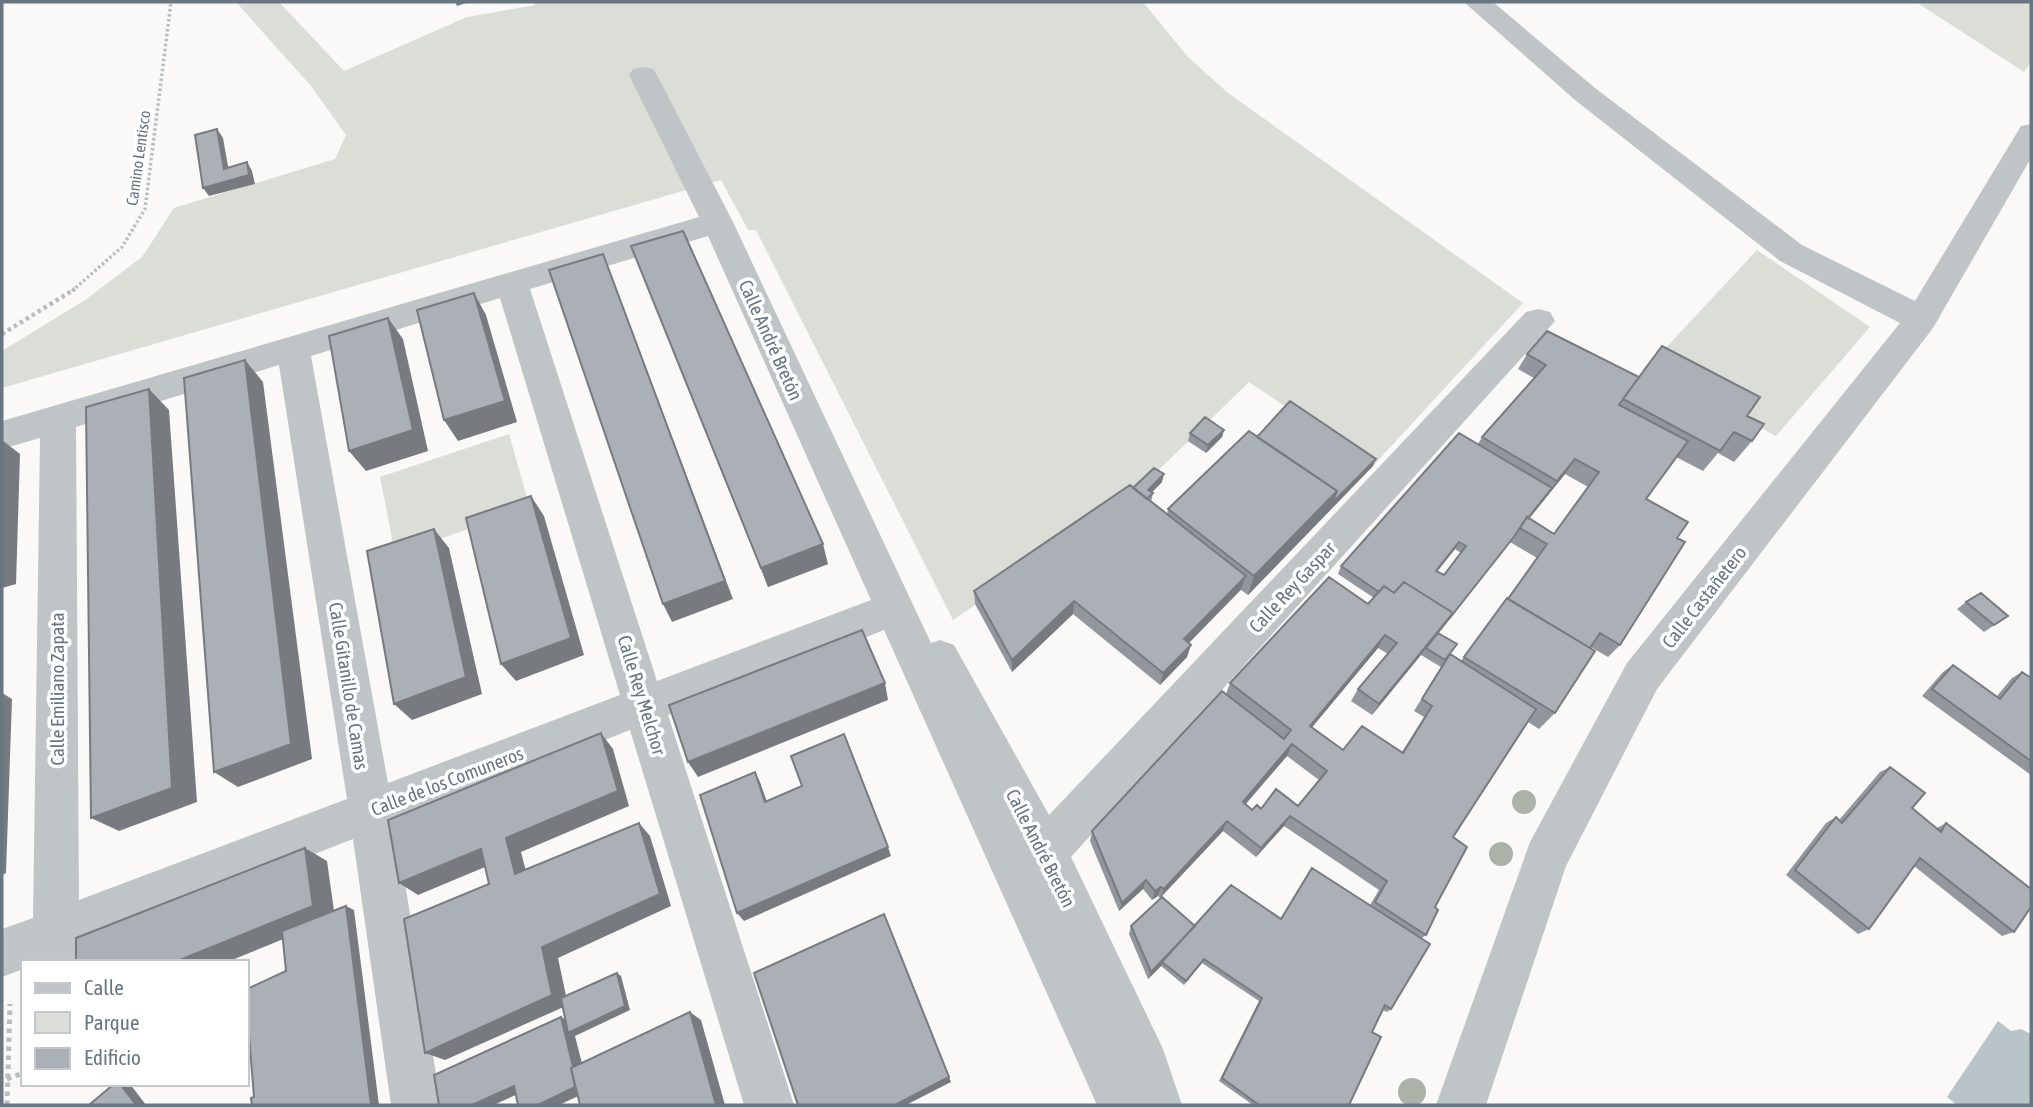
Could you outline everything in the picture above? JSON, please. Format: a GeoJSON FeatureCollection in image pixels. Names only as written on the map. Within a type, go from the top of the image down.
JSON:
{"type":"FeatureCollection","features":[{"type":"Feature","properties":{"kind":"street"},"geometry":{"type":"LineString","coordinates":[[1477,2],[1585,94],[1791,253],[1920,320]]}},
{"type":"Feature","properties":{"kind":"street","name":"Calle André Bretón"},"geometry":{"type":"LineString","coordinates":[[643,75],[717,222],[1123,1105]]}},
{"type":"Feature","properties":{"kind":"street","name":"Calle Castañetero"},"geometry":{"type":"LineString","coordinates":[[1461,1105],[1546,858],[1643,676],[1920,320],[2031,133]]}},
{"type":"Feature","properties":{"kind":"street"},"geometry":{"type":"LineString","coordinates":[[2,435],[717,222]]}},
{"type":"Feature","properties":{"kind":"street","name":"Calle Rey Melchor"},"geometry":{"type":"LineString","coordinates":[[512,285],[769,1105]]}},
{"type":"Feature","properties":{"kind":"street","name":"Calle Rey Gaspar"},"geometry":{"type":"LineString","coordinates":[[1045,852],[1538,321]]}},
{"type":"Feature","properties":{"kind":"street","name":"Calle Gitanillo de Camas"},"geometry":{"type":"LineString","coordinates":[[293,349],[371,811],[415,1105]]}},
{"type":"Feature","properties":{"kind":"street","name":"Calle Emiliano Zapata"},"geometry":{"type":"LineString","coordinates":[[56,946],[58,417]]}},
{"type":"Feature","properties":{"kind":"street","name":"Calle André Bretón"},"geometry":{"type":"LineString","coordinates":[[893,609],[945,664],[1045,852],[1145,1067],[1157,1105]]}},
{"type":"Feature","properties":{"kind":"street","name":"Calle de los Comuneros"},"geometry":{"type":"LineString","coordinates":[[30,960],[56,946],[371,811],[893,609]]}},
{"type":"Feature","properties":{"kind":"path","name":"Camino Lentisco"},"geometry":{"type":"LineString","coordinates":[[2,334],[76,289],[122,247],[145,209],[171,2]]}},
{"type":"Feature","properties":{"kind":"path"},"geometry":{"type":"LineString","coordinates":[[6,973],[7,1105]]}},
{"type":"Feature","properties":{"kind":"path"},"geometry":{"type":"LineString","coordinates":[[7,1079],[21,1074]]}},
{"type":"Feature","properties":{"kind":"green space"},"geometry":{"type":"Polygon","coordinates":[[[236,2],[279,2],[344,71],[467,17],[535,5],[534,2],[1143,2],[1188,57],[1228,93],[1523,303],[1373,466],[1249,382],[1128,500],[953,620],[756,230],[748,230],[721,180],[2,388],[2,351],[85,300],[142,257],[174,208],[335,159],[346,135],[311,86],[236,2]]]}},
{"type":"Feature","properties":{"kind":"green space"},"geometry":{"type":"Polygon","coordinates":[[[1916,2],[2031,2],[2031,62],[2024,72],[1916,2]]]}},
{"type":"Feature","properties":{"kind":"green space"},"geometry":{"type":"Polygon","coordinates":[[[1757,250],[1870,327],[1776,436],[1647,368],[1757,250]]]}},
{"type":"Feature","properties":{"kind":"green space"},"geometry":{"type":"Polygon","coordinates":[[[509,434],[530,508],[395,554],[380,477],[509,434]]]}},
{"type":"Feature","properties":{"kind":"shaded area"},"geometry":{"type":"Polygon","coordinates":[[[1998,1021],[2011,1031],[2021,1029],[2031,1034],[2031,1105],[1957,1105],[1947,1097],[1998,1021]]]}},
{"type":"Feature","properties":{"kind":"building"},"geometry":{"type":"Polygon","coordinates":[[[217,129],[224,169],[247,162],[249,175],[203,188],[195,135],[217,129]]]}},
{"type":"Feature","properties":{"kind":"building"},"geometry":{"type":"Polygon","coordinates":[[[683,231],[823,544],[761,568],[631,246],[683,231]]]}},
{"type":"Feature","properties":{"kind":"building"},"geometry":{"type":"Polygon","coordinates":[[[603,254],[725,581],[663,604],[549,270],[603,254]]]}},
{"type":"Feature","properties":{"kind":"building"},"geometry":{"type":"Polygon","coordinates":[[[474,293],[505,401],[444,420],[417,310],[474,293]]]}},
{"type":"Feature","properties":{"kind":"building"},"geometry":{"type":"Polygon","coordinates":[[[388,318],[413,430],[349,451],[329,336],[388,318]]]}},
{"type":"Feature","properties":{"kind":"building"},"geometry":{"type":"Polygon","coordinates":[[[1547,331],[1639,377],[1619,405],[1688,441],[1646,499],[1688,522],[1677,538],[1685,542],[1620,645],[1600,633],[1590,648],[1508,599],[1547,544],[1520,528],[1527,517],[1554,534],[1599,472],[1575,459],[1557,481],[1482,437],[1546,365],[1527,354],[1547,331]]]}},
{"type":"Feature","properties":{"kind":"building"},"geometry":{"type":"Polygon","coordinates":[[[1662,346],[1760,397],[1747,416],[1764,424],[1752,441],[1734,432],[1720,451],[1623,399],[1662,346]]]}},
{"type":"Feature","properties":{"kind":"building"},"geometry":{"type":"Polygon","coordinates":[[[245,360],[291,744],[214,772],[184,378],[245,360]]]}},
{"type":"Feature","properties":{"kind":"building"},"geometry":{"type":"Polygon","coordinates":[[[149,389],[172,788],[91,818],[86,407],[149,389]]]}},
{"type":"Feature","properties":{"kind":"building"},"geometry":{"type":"Polygon","coordinates":[[[1290,401],[1376,459],[1332,503],[1337,491],[1257,437],[1290,401]]]}},
{"type":"Feature","properties":{"kind":"building"},"geometry":{"type":"Polygon","coordinates":[[[1205,417],[1224,430],[1208,445],[1190,433],[1205,417]]]}},
{"type":"Feature","properties":{"kind":"building"},"geometry":{"type":"Polygon","coordinates":[[[1249,431],[1337,491],[1254,576],[1168,509],[1249,431]]]}},
{"type":"Feature","properties":{"kind":"building"},"geometry":{"type":"Polygon","coordinates":[[[1459,433],[1552,488],[1449,619],[1453,613],[1404,582],[1394,593],[1384,586],[1379,592],[1341,566],[1459,433]],[[1459,542],[1436,571],[1444,575],[1466,546],[1459,542]]]}},
{"type":"Feature","properties":{"kind":"building"},"geometry":{"type":"Polygon","coordinates":[[[1154,468],[1164,474],[1148,490],[1153,493],[1147,499],[1133,488],[1154,468]]]}},
{"type":"Feature","properties":{"kind":"building"},"geometry":{"type":"Polygon","coordinates":[[[1130,485],[1246,576],[1184,639],[1191,645],[1163,673],[1074,601],[1012,660],[974,591],[1130,485]]]}},
{"type":"Feature","properties":{"kind":"building"},"geometry":{"type":"Polygon","coordinates":[[[531,496],[571,638],[501,664],[466,518],[531,496]]]}},
{"type":"Feature","properties":{"kind":"building"},"geometry":{"type":"Polygon","coordinates":[[[434,529],[466,677],[394,704],[367,551],[434,529]]]}},
{"type":"Feature","properties":{"kind":"building"},"geometry":{"type":"Polygon","coordinates":[[[1329,577],[1368,604],[1384,586],[1394,593],[1404,582],[1453,613],[1379,704],[1358,689],[1397,643],[1385,635],[1310,726],[1343,750],[1362,726],[1403,753],[1432,706],[1422,699],[1450,654],[1536,709],[1453,837],[1467,847],[1435,907],[1438,910],[1426,935],[1375,902],[1387,881],[1290,816],[1261,848],[1227,821],[1164,889],[1161,887],[1155,891],[1146,880],[1122,903],[1092,831],[1222,691],[1284,739],[1291,730],[1230,683],[1329,577]],[[1292,744],[1243,802],[1252,810],[1257,805],[1261,809],[1276,789],[1298,806],[1327,771],[1292,744]]]}},
{"type":"Feature","properties":{"kind":"building"},"geometry":{"type":"Polygon","coordinates":[[[1981,593],[2008,616],[1994,625],[1966,602],[1981,593]]]}},
{"type":"Feature","properties":{"kind":"building"},"geometry":{"type":"Polygon","coordinates":[[[1507,598],[1595,651],[1555,713],[1464,657],[1507,598]]]}},
{"type":"Feature","properties":{"kind":"building"},"geometry":{"type":"Polygon","coordinates":[[[862,630],[885,683],[688,762],[669,705],[862,630]]]}},
{"type":"Feature","properties":{"kind":"building"},"geometry":{"type":"Polygon","coordinates":[[[1438,633],[1457,644],[1445,660],[1426,648],[1438,633]]]}},
{"type":"Feature","properties":{"kind":"building"},"geometry":{"type":"Polygon","coordinates":[[[1953,665],[2000,699],[2022,672],[2031,678],[2031,761],[1932,689],[1953,665]]]}},
{"type":"Feature","properties":{"kind":"building"},"geometry":{"type":"Polygon","coordinates":[[[601,733],[618,791],[506,838],[515,874],[639,823],[660,894],[542,947],[552,995],[425,1053],[404,919],[489,884],[481,849],[399,883],[388,820],[601,733]]]}},
{"type":"Feature","properties":{"kind":"building"},"geometry":{"type":"Polygon","coordinates":[[[844,734],[888,847],[737,913],[700,795],[755,772],[765,802],[802,786],[791,756],[844,734]]]}},
{"type":"Feature","properties":{"kind":"building"},"geometry":{"type":"Polygon","coordinates":[[[1890,767],[1925,793],[1912,808],[1941,832],[1946,823],[2031,889],[2031,907],[2014,932],[1920,858],[1869,929],[1795,870],[1836,817],[1842,823],[1890,767]]]}},
{"type":"Feature","properties":{"kind":"building"},"geometry":{"type":"Polygon","coordinates":[[[305,848],[313,906],[180,960],[76,960],[76,938],[305,848]]]}},
{"type":"Feature","properties":{"kind":"building"},"geometry":{"type":"Polygon","coordinates":[[[1312,868],[1430,944],[1391,1009],[1385,1005],[1372,1032],[1381,1037],[1349,1105],[1259,1105],[1222,1078],[1262,998],[1204,959],[1186,981],[1162,962],[1231,885],[1281,919],[1312,868]]]}},
{"type":"Feature","properties":{"kind":"building"},"geometry":{"type":"Polygon","coordinates":[[[1162,897],[1195,926],[1151,972],[1131,926],[1162,897]]]}},
{"type":"Feature","properties":{"kind":"building"},"geometry":{"type":"Polygon","coordinates":[[[346,906],[371,1105],[252,1105],[251,1098],[254,1097],[248,989],[286,971],[282,931],[346,906]]]}},
{"type":"Feature","properties":{"kind":"building"},"geometry":{"type":"Polygon","coordinates":[[[884,914],[949,1077],[895,1105],[798,1105],[754,973],[884,914]]]}},
{"type":"Feature","properties":{"kind":"building"},"geometry":{"type":"Polygon","coordinates":[[[617,973],[625,1006],[568,1033],[561,998],[617,973]]]}},
{"type":"Feature","properties":{"kind":"building"},"geometry":{"type":"Polygon","coordinates":[[[690,1012],[716,1105],[580,1105],[571,1068],[690,1012]]]}},
{"type":"Feature","properties":{"kind":"building"},"geometry":{"type":"Polygon","coordinates":[[[561,1017],[575,1087],[538,1105],[518,1105],[514,1086],[472,1105],[439,1105],[434,1075],[561,1017]]]}},
{"type":"Feature","properties":{"kind":"building"},"geometry":{"type":"Polygon","coordinates":[[[112,1086],[122,1086],[136,1105],[89,1105],[112,1086]]]}}]}
